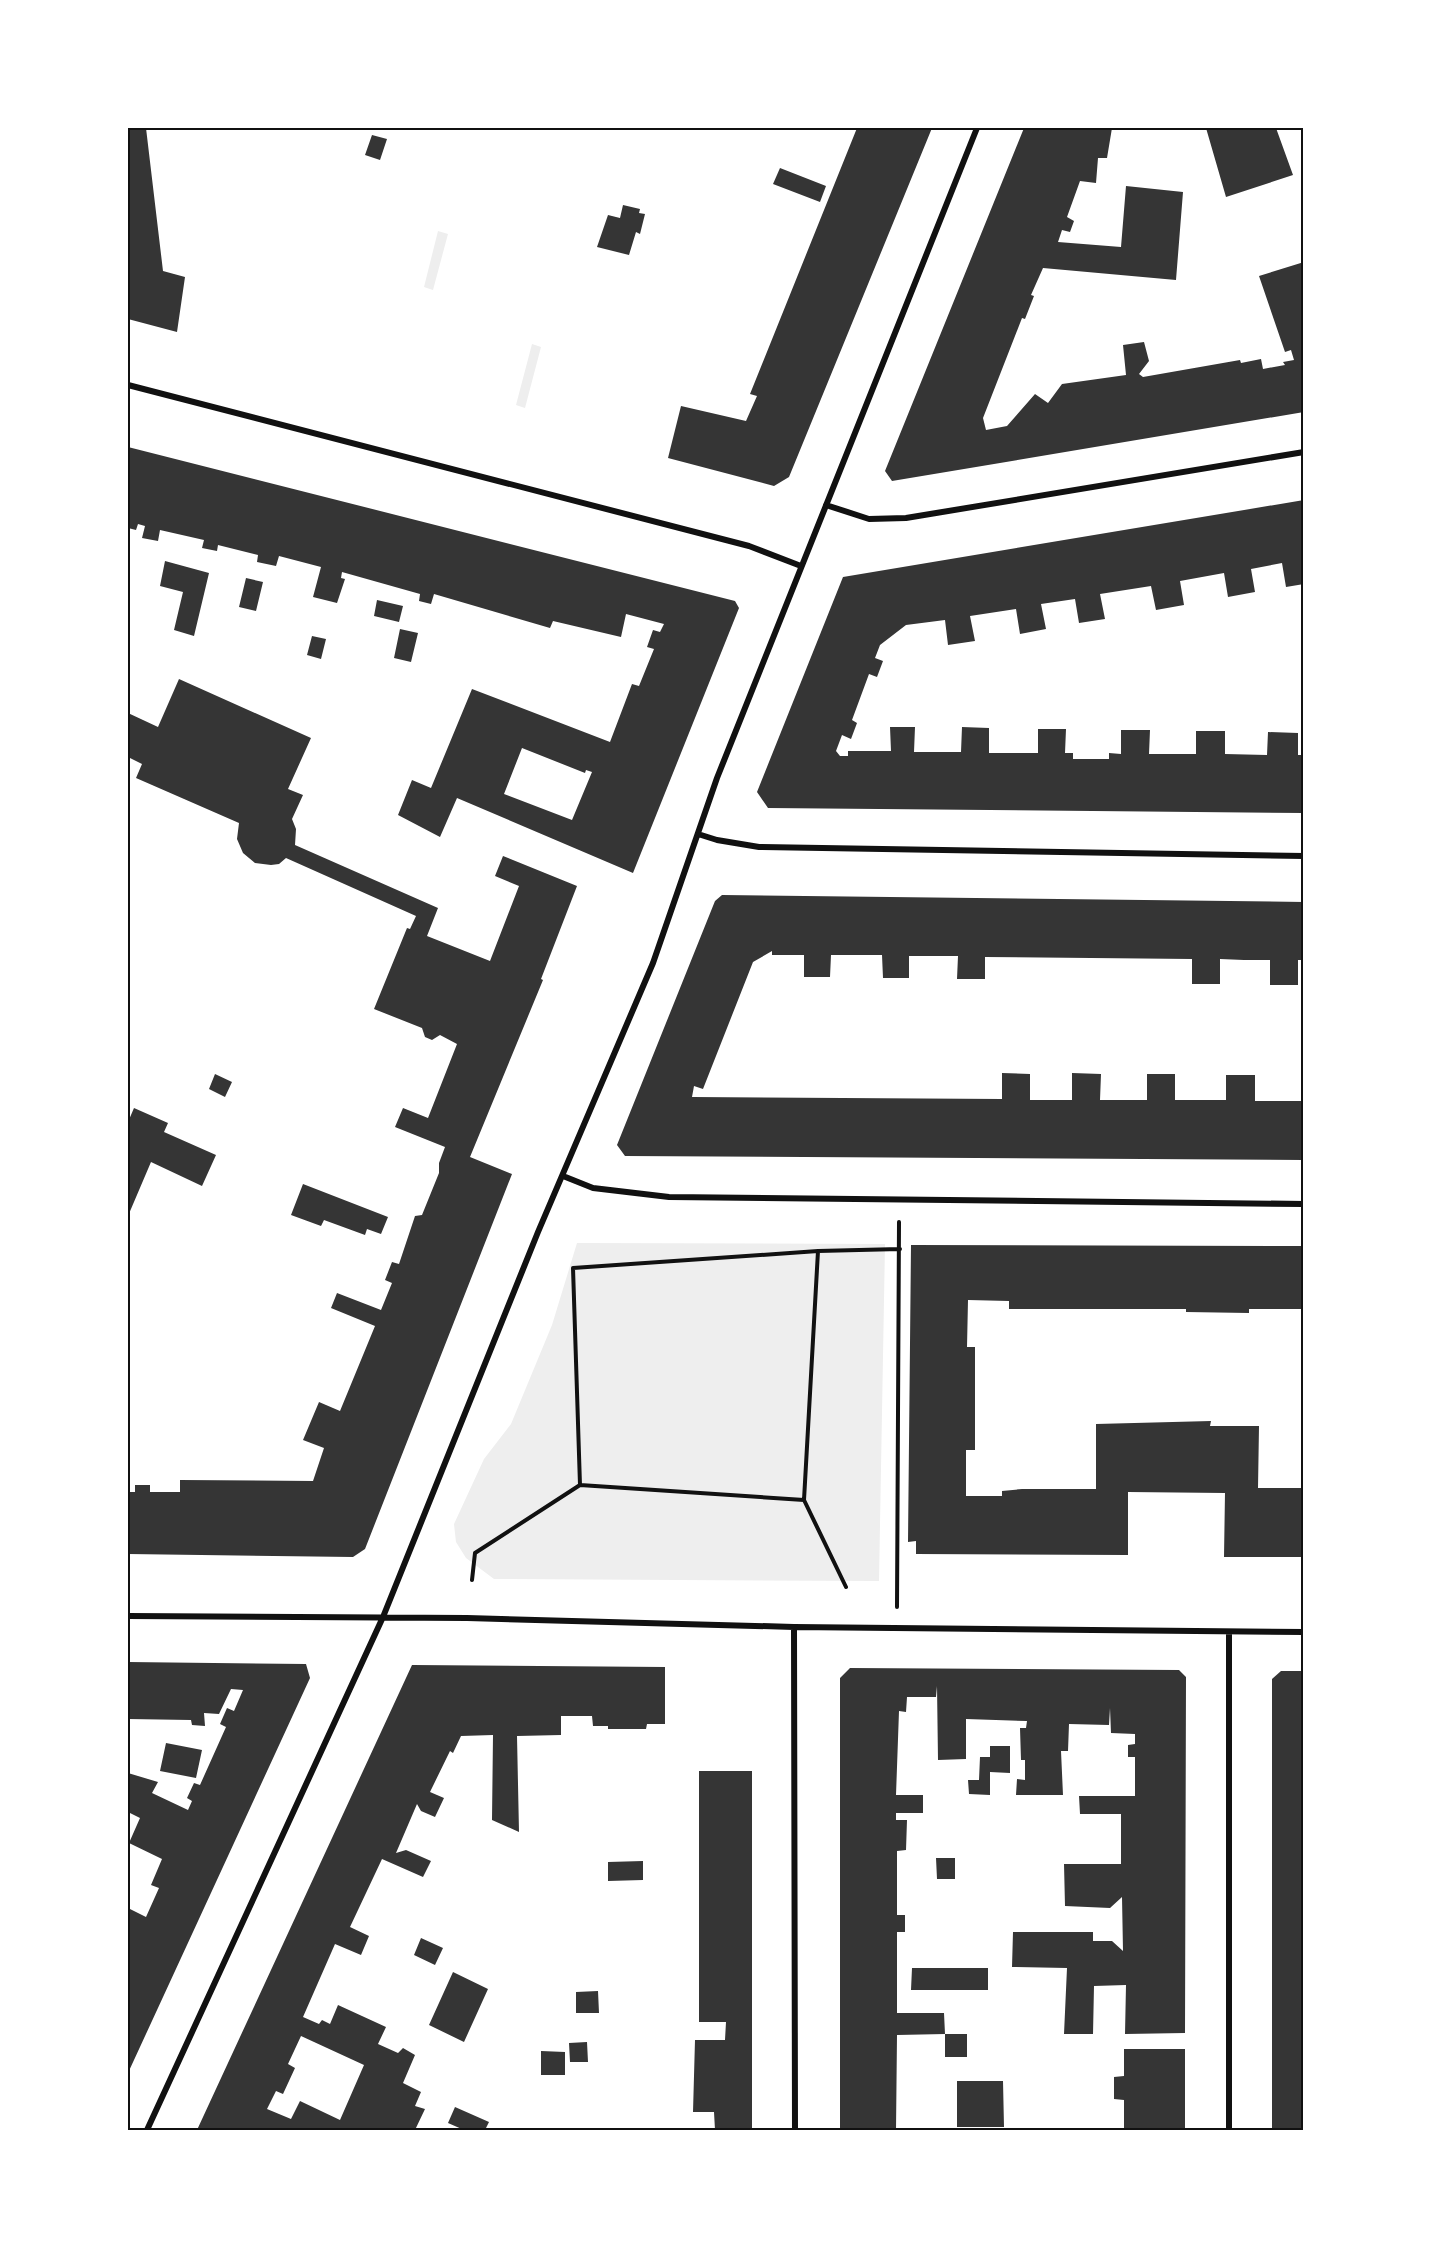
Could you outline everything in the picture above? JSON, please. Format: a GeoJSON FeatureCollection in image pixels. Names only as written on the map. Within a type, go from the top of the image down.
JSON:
{"type":"FeatureCollection","features":[{"type":"Feature","properties":{"kind":"street"},"geometry":{"type":"LineString","coordinates":[[147,2130],[383,1617],[563,1176],[653,963],[698,834],[801,566],[977,128]]}},
{"type":"Feature","properties":{"kind":"street"},"geometry":{"type":"LineString","coordinates":[[128,385],[731,542],[801,566]]}},
{"type":"Feature","properties":{"kind":"street"},"geometry":{"type":"LineString","coordinates":[[826,505],[869,519],[906,518],[1304,452]]}},
{"type":"Feature","properties":{"kind":"street"},"geometry":{"type":"LineString","coordinates":[[698,834],[717,840],[759,847],[1304,856]]}},
{"type":"Feature","properties":{"kind":"street"},"geometry":{"type":"LineString","coordinates":[[563,1176],[593,1188],[669,1197],[1304,1204]]}},
{"type":"Feature","properties":{"kind":"street"},"geometry":{"type":"LineString","coordinates":[[128,1616],[383,1617],[897,1629],[1304,1632]]}},
{"type":"Feature","properties":{"kind":"street"},"geometry":{"type":"LineString","coordinates":[[794,1627],[795,2130]]}},
{"type":"Feature","properties":{"kind":"street"},"geometry":{"type":"LineString","coordinates":[[1228,2130],[1229,1633]]}},
{"type":"Feature","properties":{"kind":"path"},"geometry":{"type":"LineString","coordinates":[[897,1629],[900,1249],[898,1198]]}},
{"type":"Feature","properties":{"kind":"path"},"geometry":{"type":"LineString","coordinates":[[580,1485],[573,1268],[818,1251],[900,1249]]}},
{"type":"Feature","properties":{"kind":"path"},"geometry":{"type":"LineString","coordinates":[[818,1251],[804,1500],[846,1587]]}},
{"type":"Feature","properties":{"kind":"path"},"geometry":{"type":"LineString","coordinates":[[472,1580],[475,1553],[580,1485],[804,1500]]}},
{"type":"Feature","properties":{"kind":"shaded area"},"geometry":{"type":"Polygon","coordinates":[[[438,231],[448,234],[433,290],[424,287],[438,231]]]}},
{"type":"Feature","properties":{"kind":"shaded area"},"geometry":{"type":"Polygon","coordinates":[[[532,344],[541,347],[525,408],[516,405],[532,344]]]}},
{"type":"Feature","properties":{"kind":"shaded area"},"geometry":{"type":"Polygon","coordinates":[[[577,1243],[885,1244],[879,1581],[494,1579],[466,1558],[456,1542],[454,1524],[484,1459],[511,1424],[552,1325],[577,1243]]]}},
{"type":"Feature","properties":{"kind":"building"},"geometry":{"type":"Polygon","coordinates":[[[128,128],[146,128],[163,271],[185,277],[177,332],[128,319],[128,128]]]}},
{"type":"Feature","properties":{"kind":"building"},"geometry":{"type":"Polygon","coordinates":[[[857,128],[932,128],[789,477],[774,486],[668,458],[681,406],[746,421],[757,396],[750,394],[857,128]]]}},
{"type":"Feature","properties":{"kind":"building"},"geometry":{"type":"Polygon","coordinates":[[[1024,128],[1112,128],[1107,158],[1098,158],[1096,183],[1080,181],[1067,217],[1074,221],[1070,232],[1062,230],[1058,242],[1121,247],[1126,186],[1183,192],[1176,280],[1043,268],[1031,295],[1034,296],[1025,319],[1022,318],[983,418],[986,430],[1007,426],[1035,394],[1048,403],[1062,384],[1126,375],[1123,345],[1144,342],[1149,361],[1139,374],[1143,377],[1240,360],[1241,363],[1261,359],[1263,369],[1285,365],[1283,362],[1294,360],[1291,350],[1285,352],[1259,276],[1304,262],[1304,412],[892,481],[885,471],[1024,128]]]}},
{"type":"Feature","properties":{"kind":"building"},"geometry":{"type":"Polygon","coordinates":[[[1206,128],[1276,128],[1293,175],[1226,197],[1206,128]]]}},
{"type":"Feature","properties":{"kind":"building"},"geometry":{"type":"Polygon","coordinates":[[[372,135],[387,139],[380,160],[365,155],[372,135]]]}},
{"type":"Feature","properties":{"kind":"building"},"geometry":{"type":"Polygon","coordinates":[[[780,168],[826,186],[820,202],[773,184],[780,168]]]}},
{"type":"Feature","properties":{"kind":"building"},"geometry":{"type":"Polygon","coordinates":[[[623,205],[640,209],[639,213],[645,214],[640,234],[636,232],[629,255],[597,247],[608,215],[620,218],[623,205]]]}},
{"type":"Feature","properties":{"kind":"building"},"geometry":{"type":"Polygon","coordinates":[[[128,447],[735,601],[739,608],[633,873],[457,798],[440,837],[398,815],[412,780],[431,788],[472,689],[610,742],[632,684],[639,686],[654,649],[647,647],[653,630],[660,632],[664,624],[626,614],[621,637],[553,621],[550,628],[434,594],[431,604],[419,601],[420,594],[342,572],[341,578],[345,579],[337,603],[313,597],[321,567],[279,556],[276,566],[257,562],[258,555],[218,545],[217,551],[202,548],[204,540],[160,530],[158,541],[142,538],[145,526],[138,524],[136,530],[128,528],[128,447]],[[522,748],[504,794],[572,820],[592,772],[586,770],[585,773],[522,748]]]}},
{"type":"Feature","properties":{"kind":"building"},"geometry":{"type":"Polygon","coordinates":[[[1304,500],[1304,584],[1286,587],[1282,563],[1251,569],[1255,592],[1228,597],[1224,573],[1180,581],[1184,605],[1156,610],[1151,586],[1100,594],[1105,619],[1079,623],[1075,599],[1041,604],[1046,629],[1020,634],[1016,609],[970,616],[975,641],[948,645],[945,620],[906,625],[880,645],[875,658],[883,661],[877,677],[869,674],[852,720],[857,723],[851,739],[842,735],[836,751],[840,756],[848,756],[848,751],[891,751],[890,727],[915,727],[914,752],[961,752],[962,727],[989,728],[989,753],[1038,753],[1038,729],[1066,729],[1065,753],[1073,753],[1073,759],[1109,759],[1109,753],[1121,754],[1121,730],[1150,730],[1149,754],[1196,754],[1196,731],[1225,731],[1225,754],[1267,755],[1268,732],[1298,733],[1298,755],[1302,755],[1304,762],[1304,813],[768,808],[757,792],[843,577],[1304,500]]]}},
{"type":"Feature","properties":{"kind":"building"},"geometry":{"type":"Polygon","coordinates":[[[165,561],[209,573],[194,636],[174,630],[183,592],[160,586],[165,561]]]}},
{"type":"Feature","properties":{"kind":"building"},"geometry":{"type":"Polygon","coordinates":[[[246,578],[263,582],[256,611],[239,607],[246,578]]]}},
{"type":"Feature","properties":{"kind":"building"},"geometry":{"type":"Polygon","coordinates":[[[377,600],[403,606],[399,622],[374,616],[377,600]]]}},
{"type":"Feature","properties":{"kind":"building"},"geometry":{"type":"Polygon","coordinates":[[[400,629],[418,633],[411,662],[394,658],[400,629]]]}},
{"type":"Feature","properties":{"kind":"building"},"geometry":{"type":"Polygon","coordinates":[[[312,636],[326,639],[321,659],[307,655],[312,636]]]}},
{"type":"Feature","properties":{"kind":"building"},"geometry":{"type":"Polygon","coordinates":[[[179,679],[311,738],[288,789],[303,795],[292,819],[296,829],[295,845],[438,908],[427,936],[490,961],[519,886],[495,876],[503,856],[577,886],[541,979],[543,980],[470,1157],[512,1174],[365,1549],[353,1557],[128,1554],[128,1492],[135,1492],[135,1485],[150,1485],[150,1492],[180,1492],[180,1480],[313,1481],[324,1448],[303,1440],[319,1402],[340,1411],[375,1326],[331,1308],[337,1293],[381,1310],[392,1283],[385,1280],[392,1262],[399,1264],[415,1216],[422,1215],[439,1173],[439,1163],[445,1147],[395,1127],[403,1108],[428,1118],[457,1044],[440,1035],[432,1040],[425,1037],[422,1028],[374,1009],[407,928],[410,929],[416,916],[286,858],[279,864],[255,863],[243,853],[237,839],[239,823],[136,778],[142,764],[128,757],[128,713],[158,727],[179,679]]]}},
{"type":"Feature","properties":{"kind":"building"},"geometry":{"type":"Polygon","coordinates":[[[722,895],[1304,902],[1304,960],[1298,960],[1298,985],[1270,985],[1270,960],[1220,959],[1220,984],[1192,984],[1192,959],[985,957],[985,979],[957,979],[958,956],[909,956],[909,978],[883,978],[882,955],[831,955],[830,977],[804,977],[804,955],[772,955],[772,951],[753,962],[703,1089],[694,1086],[692,1097],[1002,1099],[1002,1073],[1030,1074],[1030,1100],[1072,1100],[1072,1073],[1101,1074],[1100,1100],[1147,1100],[1147,1074],[1175,1074],[1175,1100],[1226,1100],[1226,1075],[1255,1075],[1255,1101],[1304,1101],[1304,1160],[625,1156],[617,1145],[715,901],[722,895]]]}},
{"type":"Feature","properties":{"kind":"building"},"geometry":{"type":"Polygon","coordinates":[[[215,1074],[232,1082],[225,1097],[209,1089],[215,1074]]]}},
{"type":"Feature","properties":{"kind":"building"},"geometry":{"type":"Polygon","coordinates":[[[134,1108],[168,1123],[164,1132],[216,1155],[202,1186],[151,1162],[128,1216],[128,1122],[134,1108]]]}},
{"type":"Feature","properties":{"kind":"building"},"geometry":{"type":"Polygon","coordinates":[[[303,1184],[388,1217],[381,1234],[367,1229],[365,1235],[324,1220],[321,1226],[291,1215],[303,1184]]]}},
{"type":"Feature","properties":{"kind":"building"},"geometry":{"type":"Polygon","coordinates":[[[911,1245],[1304,1246],[1304,1309],[1249,1309],[1249,1313],[1186,1312],[1186,1309],[1009,1309],[1009,1301],[968,1300],[967,1347],[975,1347],[975,1450],[966,1450],[966,1496],[1002,1496],[1002,1491],[1022,1489],[1096,1489],[1096,1424],[1211,1421],[1210,1426],[1259,1426],[1258,1488],[1304,1488],[1304,1557],[1224,1557],[1225,1493],[1128,1492],[1128,1555],[916,1554],[916,1541],[908,1542],[911,1245]]]}},
{"type":"Feature","properties":{"kind":"building"},"geometry":{"type":"Polygon","coordinates":[[[128,1662],[306,1664],[310,1678],[128,2073],[128,1908],[146,1917],[159,1888],[151,1885],[162,1859],[129,1843],[140,1818],[128,1812],[128,1773],[158,1782],[152,1793],[188,1810],[192,1801],[187,1798],[194,1783],[200,1785],[226,1727],[220,1724],[227,1708],[234,1711],[243,1690],[231,1689],[219,1714],[204,1713],[205,1726],[192,1725],[191,1720],[128,1719],[128,1662]]]}},
{"type":"Feature","properties":{"kind":"building"},"geometry":{"type":"Polygon","coordinates":[[[412,1665],[665,1667],[665,1724],[647,1724],[646,1729],[608,1729],[608,1726],[593,1726],[592,1716],[561,1716],[561,1735],[517,1736],[519,1832],[492,1820],[493,1735],[461,1736],[453,1753],[450,1751],[430,1792],[444,1798],[435,1817],[421,1811],[417,1804],[396,1853],[406,1850],[431,1861],[423,1877],[382,1859],[350,1927],[369,1936],[361,1955],[335,1944],[303,2017],[319,2024],[322,2020],[330,2024],[338,2005],[386,2027],[378,2044],[398,2053],[403,2048],[415,2055],[403,2083],[421,2092],[415,2106],[425,2109],[415,2130],[197,2130],[412,1665]],[[301,2036],[288,2064],[295,2068],[283,2094],[276,2091],[267,2109],[291,2119],[300,2101],[340,2120],[364,2065],[301,2036]]]}},
{"type":"Feature","properties":{"kind":"building"},"geometry":{"type":"Polygon","coordinates":[[[850,1668],[1179,1670],[1186,1677],[1185,2033],[1125,2034],[1126,1985],[1094,1986],[1093,2034],[1064,2034],[1067,1968],[1012,1967],[1013,1932],[1093,1932],[1093,1941],[1112,1941],[1123,1951],[1122,1897],[1110,1908],[1065,1906],[1064,1864],[1121,1864],[1121,1814],[1080,1814],[1079,1796],[1135,1796],[1135,1757],[1128,1757],[1128,1745],[1135,1744],[1135,1734],[1111,1733],[1110,1708],[1109,1725],[1069,1724],[1068,1751],[1061,1751],[1063,1795],[1016,1795],[1017,1779],[1025,1780],[1025,1760],[1021,1760],[1020,1728],[1026,1728],[1027,1721],[966,1719],[966,1759],[938,1760],[937,1686],[936,1697],[907,1697],[906,1712],[899,1711],[896,1795],[923,1795],[923,1813],[896,1813],[896,1820],[907,1820],[906,1850],[897,1851],[897,1915],[905,1915],[905,1932],[897,1932],[897,2013],[944,2013],[945,2034],[897,2035],[896,2130],[840,2130],[840,1678],[850,1668]]]}},
{"type":"Feature","properties":{"kind":"building"},"geometry":{"type":"Polygon","coordinates":[[[1281,1671],[1304,1671],[1304,2130],[1272,2130],[1272,1679],[1281,1671]]]}},
{"type":"Feature","properties":{"kind":"building"},"geometry":{"type":"Polygon","coordinates":[[[166,1743],[202,1750],[196,1778],[160,1771],[166,1743]]]}},
{"type":"Feature","properties":{"kind":"building"},"geometry":{"type":"Polygon","coordinates":[[[990,1746],[1010,1746],[1010,1773],[990,1772],[990,1795],[969,1794],[968,1780],[979,1780],[980,1757],[990,1757],[990,1746]]]}},
{"type":"Feature","properties":{"kind":"building"},"geometry":{"type":"Polygon","coordinates":[[[699,1771],[752,1771],[752,2130],[715,2130],[714,2112],[693,2112],[695,2040],[725,2040],[726,2022],[699,2022],[699,1771]]]}},
{"type":"Feature","properties":{"kind":"building"},"geometry":{"type":"Polygon","coordinates":[[[936,1858],[955,1858],[955,1879],[937,1879],[936,1858]]]}},
{"type":"Feature","properties":{"kind":"building"},"geometry":{"type":"Polygon","coordinates":[[[643,1861],[643,1880],[608,1881],[608,1862],[643,1861]]]}},
{"type":"Feature","properties":{"kind":"building"},"geometry":{"type":"Polygon","coordinates":[[[421,1938],[443,1948],[435,1965],[414,1955],[421,1938]]]}},
{"type":"Feature","properties":{"kind":"building"},"geometry":{"type":"Polygon","coordinates":[[[912,1968],[988,1968],[988,1990],[911,1990],[912,1968]]]}},
{"type":"Feature","properties":{"kind":"building"},"geometry":{"type":"Polygon","coordinates":[[[453,1972],[488,1989],[464,2042],[429,2025],[453,1972]]]}},
{"type":"Feature","properties":{"kind":"building"},"geometry":{"type":"Polygon","coordinates":[[[598,1991],[599,2013],[576,2013],[576,1992],[598,1991]]]}},
{"type":"Feature","properties":{"kind":"building"},"geometry":{"type":"Polygon","coordinates":[[[945,2034],[967,2034],[967,2057],[945,2057],[945,2034]]]}},
{"type":"Feature","properties":{"kind":"building"},"geometry":{"type":"Polygon","coordinates":[[[587,2042],[588,2062],[570,2062],[569,2043],[587,2042]]]}},
{"type":"Feature","properties":{"kind":"building"},"geometry":{"type":"Polygon","coordinates":[[[1124,2049],[1185,2049],[1185,2130],[1124,2130],[1124,2100],[1114,2099],[1114,2077],[1124,2076],[1124,2049]]]}},
{"type":"Feature","properties":{"kind":"building"},"geometry":{"type":"Polygon","coordinates":[[[541,2051],[565,2052],[565,2075],[541,2075],[541,2051]]]}},
{"type":"Feature","properties":{"kind":"building"},"geometry":{"type":"Polygon","coordinates":[[[957,2081],[1003,2081],[1004,2127],[957,2127],[957,2081]]]}},
{"type":"Feature","properties":{"kind":"building"},"geometry":{"type":"Polygon","coordinates":[[[455,2107],[489,2122],[485,2130],[464,2130],[448,2123],[455,2107]]]}}]}
